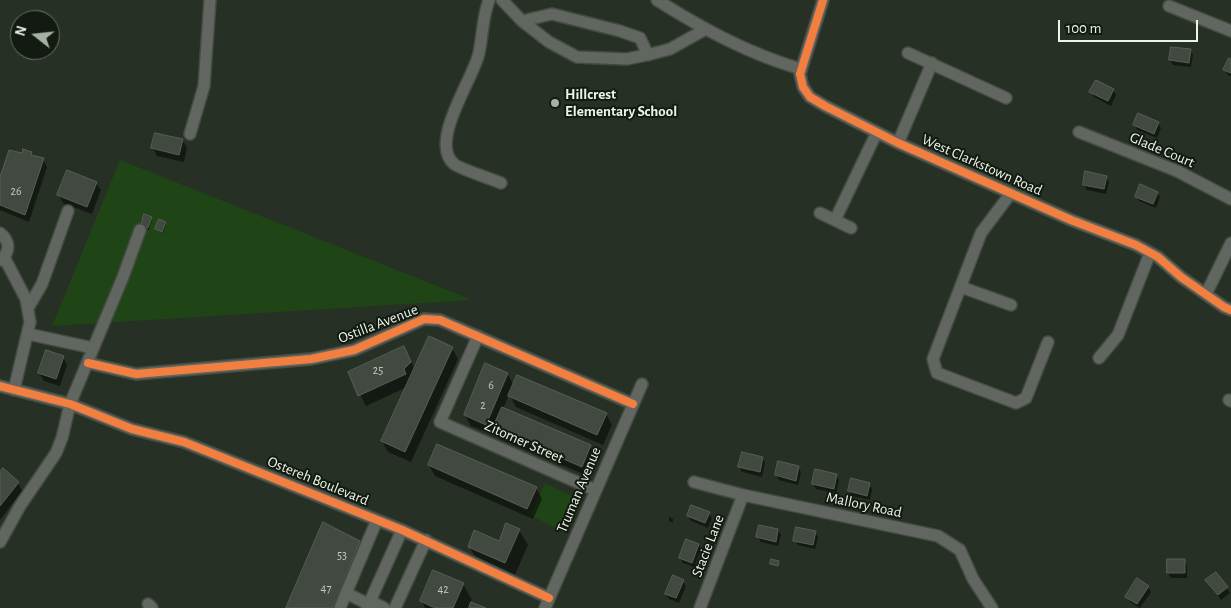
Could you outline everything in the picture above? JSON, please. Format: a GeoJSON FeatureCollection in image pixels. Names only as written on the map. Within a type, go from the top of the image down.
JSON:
{"type":"FeatureCollection","features":[{"type":"Feature","properties":{"kind":"street"},"geometry":{"type":"LineString","coordinates":[[190,134],[204,86],[210,0]]}},
{"type":"Feature","properties":{"kind":"street"},"geometry":{"type":"LineString","coordinates":[[489,0],[484,15],[479,53],[451,119],[446,138],[447,151],[454,164],[501,183]]}},
{"type":"Feature","properties":{"kind":"street"},"geometry":{"type":"LineString","coordinates":[[502,0],[522,21],[549,42],[577,57],[627,59],[648,55],[670,49],[706,29]]}},
{"type":"Feature","properties":{"kind":"street"},"geometry":{"type":"LineString","coordinates":[[657,0],[706,29],[757,55],[801,69],[823,0]]}},
{"type":"Feature","properties":{"kind":"street"},"geometry":{"type":"LineString","coordinates":[[1169,6],[1231,31]]}},
{"type":"Feature","properties":{"kind":"street"},"geometry":{"type":"LineString","coordinates":[[522,21],[552,14],[620,31],[640,38],[648,55]]}},
{"type":"Feature","properties":{"kind":"street"},"geometry":{"type":"LineString","coordinates":[[908,53],[1006,98]]}},
{"type":"Feature","properties":{"kind":"street"},"geometry":{"type":"LineString","coordinates":[[898,142],[932,63]]}},
{"type":"Feature","properties":{"kind":"street","name":"West Clarkstown Road"},"geometry":{"type":"LineString","coordinates":[[801,69],[801,82],[810,97],[825,106],[876,132],[1071,220],[1136,245],[1231,310]]}},
{"type":"Feature","properties":{"kind":"street"},"geometry":{"type":"LineString","coordinates":[[835,220],[876,132]]}},
{"type":"Feature","properties":{"kind":"street","name":"Glade Court"},"geometry":{"type":"LineString","coordinates":[[1079,132],[1177,171],[1231,199]]}},
{"type":"Feature","properties":{"kind":"street"},"geometry":{"type":"LineString","coordinates":[[1011,193],[981,233],[933,359],[937,373],[1016,403],[1026,398],[1048,342]]}},
{"type":"Feature","properties":{"kind":"street"},"geometry":{"type":"LineString","coordinates":[[28,308],[42,284],[68,211]]}},
{"type":"Feature","properties":{"kind":"street"},"geometry":{"type":"LineString","coordinates":[[820,213],[851,228]]}},
{"type":"Feature","properties":{"kind":"street"},"geometry":{"type":"LineString","coordinates":[[0,542],[20,506],[56,453],[62,438],[70,404],[124,277],[140,230]]}},
{"type":"Feature","properties":{"kind":"street"},"geometry":{"type":"LineString","coordinates":[[0,233],[8,242],[8,248],[2,259],[26,299],[30,322],[14,390]]}},
{"type":"Feature","properties":{"kind":"street"},"geometry":{"type":"LineString","coordinates":[[1206,294],[1231,242]]}},
{"type":"Feature","properties":{"kind":"street"},"geometry":{"type":"LineString","coordinates":[[1099,358],[1118,335],[1150,253]]}},
{"type":"Feature","properties":{"kind":"street"},"geometry":{"type":"LineString","coordinates":[[961,287],[1011,306]]}},
{"type":"Feature","properties":{"kind":"street","name":"Ostilla Avenue"},"geometry":{"type":"LineString","coordinates":[[88,364],[136,374],[311,359],[354,350],[424,319],[440,320],[633,404]]}},
{"type":"Feature","properties":{"kind":"street"},"geometry":{"type":"LineString","coordinates":[[28,334],[93,348]]}},
{"type":"Feature","properties":{"kind":"street","name":"Zitomer Street"},"geometry":{"type":"LineString","coordinates":[[478,336],[440,422],[595,490]]}},
{"type":"Feature","properties":{"kind":"street","name":"Truman Avenue"},"geometry":{"type":"LineString","coordinates":[[547,603],[642,384]]}},
{"type":"Feature","properties":{"kind":"street","name":"Ostereh Boulevard"},"geometry":{"type":"LineString","coordinates":[[0,386],[70,404],[132,429],[184,442],[426,540],[547,603]]}},
{"type":"Feature","properties":{"kind":"street","name":"Mallory Road"},"geometry":{"type":"LineString","coordinates":[[694,482],[744,495],[938,536],[960,550],[973,578],[992,608]]}},
{"type":"Feature","properties":{"kind":"street","name":"Stacie Lane"},"geometry":{"type":"LineString","coordinates":[[700,608],[744,495]]}},
{"type":"Feature","properties":{"kind":"street"},"geometry":{"type":"LineString","coordinates":[[340,608],[377,520]]}},
{"type":"Feature","properties":{"kind":"street"},"geometry":{"type":"LineString","coordinates":[[368,604],[402,530]]}},
{"type":"Feature","properties":{"kind":"street"},"geometry":{"type":"LineString","coordinates":[[395,608],[426,540]]}},
{"type":"Feature","properties":{"kind":"street"},"geometry":{"type":"LineString","coordinates":[[346,593],[368,604],[384,608]]}},
{"type":"Feature","properties":{"kind":"green space"},"geometry":{"type":"Polygon","coordinates":[[[120,160],[472,300],[52,326],[120,160]]]}},
{"type":"Feature","properties":{"kind":"green space"},"geometry":{"type":"Polygon","coordinates":[[[545,483],[577,499],[562,531],[530,515],[545,483]]]}},
{"type":"Feature","properties":{"kind":"building"},"geometry":{"type":"Polygon","coordinates":[[[1171,47],[1191,49],[1189,63],[1169,60],[1171,47]]]}},
{"type":"Feature","properties":{"kind":"building"},"geometry":{"type":"Polygon","coordinates":[[[1229,58],[1231,59],[1231,73],[1223,70],[1229,58]]]}},
{"type":"Feature","properties":{"kind":"building"},"geometry":{"type":"Polygon","coordinates":[[[1096,80],[1114,89],[1108,101],[1089,92],[1096,80]]]}},
{"type":"Feature","properties":{"kind":"building"},"geometry":{"type":"Polygon","coordinates":[[[1138,113],[1159,122],[1154,134],[1133,125],[1138,113]]]}},
{"type":"Feature","properties":{"kind":"building"},"geometry":{"type":"Polygon","coordinates":[[[155,133],[183,139],[179,155],[151,148],[155,133]]]}},
{"type":"Feature","properties":{"kind":"building"},"geometry":{"type":"Polygon","coordinates":[[[23,149],[32,152],[31,155],[44,158],[25,215],[0,205],[0,177],[9,150],[22,153],[23,149]]]}},
{"type":"Feature","properties":{"kind":"building"},"geometry":{"type":"Polygon","coordinates":[[[67,170],[97,182],[87,207],[57,195],[67,170]]]}},
{"type":"Feature","properties":{"kind":"building"},"geometry":{"type":"Polygon","coordinates":[[[1085,171],[1107,176],[1104,189],[1083,185],[1085,171]]]}},
{"type":"Feature","properties":{"kind":"building"},"geometry":{"type":"Polygon","coordinates":[[[1140,184],[1158,192],[1153,204],[1135,197],[1140,184]]]}},
{"type":"Feature","properties":{"kind":"building"},"geometry":{"type":"Polygon","coordinates":[[[144,214],[152,217],[148,228],[141,226],[144,214]]]}},
{"type":"Feature","properties":{"kind":"building"},"geometry":{"type":"Polygon","coordinates":[[[159,219],[166,222],[162,232],[155,229],[159,219]]]}},
{"type":"Feature","properties":{"kind":"building"},"geometry":{"type":"Polygon","coordinates":[[[429,336],[453,347],[405,452],[381,441],[429,336]]]}},
{"type":"Feature","properties":{"kind":"building"},"geometry":{"type":"Polygon","coordinates":[[[404,346],[411,362],[404,369],[406,374],[358,396],[348,372],[404,346]]]}},
{"type":"Feature","properties":{"kind":"building"},"geometry":{"type":"Polygon","coordinates":[[[46,350],[64,356],[56,379],[38,373],[46,350]]]}},
{"type":"Feature","properties":{"kind":"building"},"geometry":{"type":"Polygon","coordinates":[[[485,363],[508,373],[486,425],[464,415],[485,363]]]}},
{"type":"Feature","properties":{"kind":"building"},"geometry":{"type":"Polygon","coordinates":[[[517,375],[607,413],[597,435],[508,396],[517,375]]]}},
{"type":"Feature","properties":{"kind":"building"},"geometry":{"type":"Polygon","coordinates":[[[502,407],[591,445],[582,467],[493,428],[502,407]]]}},
{"type":"Feature","properties":{"kind":"building"},"geometry":{"type":"Polygon","coordinates":[[[437,444],[537,487],[527,509],[428,465],[437,444]]]}},
{"type":"Feature","properties":{"kind":"building"},"geometry":{"type":"Polygon","coordinates":[[[742,452],[763,457],[760,472],[738,467],[742,452]]]}},
{"type":"Feature","properties":{"kind":"building"},"geometry":{"type":"Polygon","coordinates":[[[778,461],[799,466],[796,481],[775,475],[778,461]]]}},
{"type":"Feature","properties":{"kind":"building"},"geometry":{"type":"Polygon","coordinates":[[[3,468],[19,482],[0,506],[0,472],[3,468]]]}},
{"type":"Feature","properties":{"kind":"building"},"geometry":{"type":"Polygon","coordinates":[[[815,469],[837,474],[834,489],[812,484],[815,469]]]}},
{"type":"Feature","properties":{"kind":"building"},"geometry":{"type":"Polygon","coordinates":[[[851,478],[870,483],[867,496],[848,491],[851,478]]]}},
{"type":"Feature","properties":{"kind":"building"},"geometry":{"type":"Polygon","coordinates":[[[691,505],[710,512],[705,523],[687,516],[691,505]]]}},
{"type":"Feature","properties":{"kind":"building"},"geometry":{"type":"Polygon","coordinates":[[[323,522],[360,541],[333,608],[286,608],[323,522]]]}},
{"type":"Feature","properties":{"kind":"building"},"geometry":{"type":"Polygon","coordinates":[[[506,523],[520,529],[505,563],[468,547],[474,530],[499,541],[506,523]]]}},
{"type":"Feature","properties":{"kind":"building"},"geometry":{"type":"Polygon","coordinates":[[[759,525],[778,529],[776,542],[756,537],[759,525]]]}},
{"type":"Feature","properties":{"kind":"building"},"geometry":{"type":"Polygon","coordinates":[[[796,527],[816,531],[813,545],[793,541],[796,527]]]}},
{"type":"Feature","properties":{"kind":"building"},"geometry":{"type":"Polygon","coordinates":[[[686,539],[699,544],[692,563],[679,558],[686,539]]]}},
{"type":"Feature","properties":{"kind":"building"},"geometry":{"type":"Polygon","coordinates":[[[771,559],[779,561],[778,566],[770,564],[771,559]]]}},
{"type":"Feature","properties":{"kind":"building"},"geometry":{"type":"Polygon","coordinates":[[[1167,559],[1185,559],[1185,573],[1167,573],[1167,559]]]}},
{"type":"Feature","properties":{"kind":"building"},"geometry":{"type":"Polygon","coordinates":[[[433,570],[464,583],[453,608],[435,608],[420,601],[433,570]]]}},
{"type":"Feature","properties":{"kind":"building"},"geometry":{"type":"Polygon","coordinates":[[[1216,572],[1228,587],[1218,595],[1205,580],[1216,572]]]}},
{"type":"Feature","properties":{"kind":"building"},"geometry":{"type":"Polygon","coordinates":[[[673,575],[684,580],[676,598],[665,594],[673,575]]]}},
{"type":"Feature","properties":{"kind":"building"},"geometry":{"type":"Polygon","coordinates":[[[1137,578],[1149,586],[1137,604],[1125,597],[1137,578]]]}},
{"type":"Feature","properties":{"kind":"building"},"geometry":{"type":"Polygon","coordinates":[[[471,602],[486,608],[469,608],[471,602]]]}},
{"type":"Feature","properties":{"kind":"cycle path"},"geometry":{"type":"LineString","coordinates":[[823,0],[800,74],[803,87],[810,97],[898,143],[1071,220],[1136,245],[1158,257],[1181,277],[1231,310]]}},
{"type":"Feature","properties":{"kind":"cycle path"},"geometry":{"type":"LineString","coordinates":[[88,363],[136,374],[311,359],[354,350],[424,319],[440,320],[633,404]]}},
{"type":"Feature","properties":{"kind":"cycle path"},"geometry":{"type":"LineString","coordinates":[[0,386],[70,404],[132,429],[184,442],[402,530],[549,598]]}},
{"type":"Feature","properties":{"kind":"place","name":"Hillcrest Elementary School"},"geometry":{"type":"Point","coordinates":[555,103]}}]}
